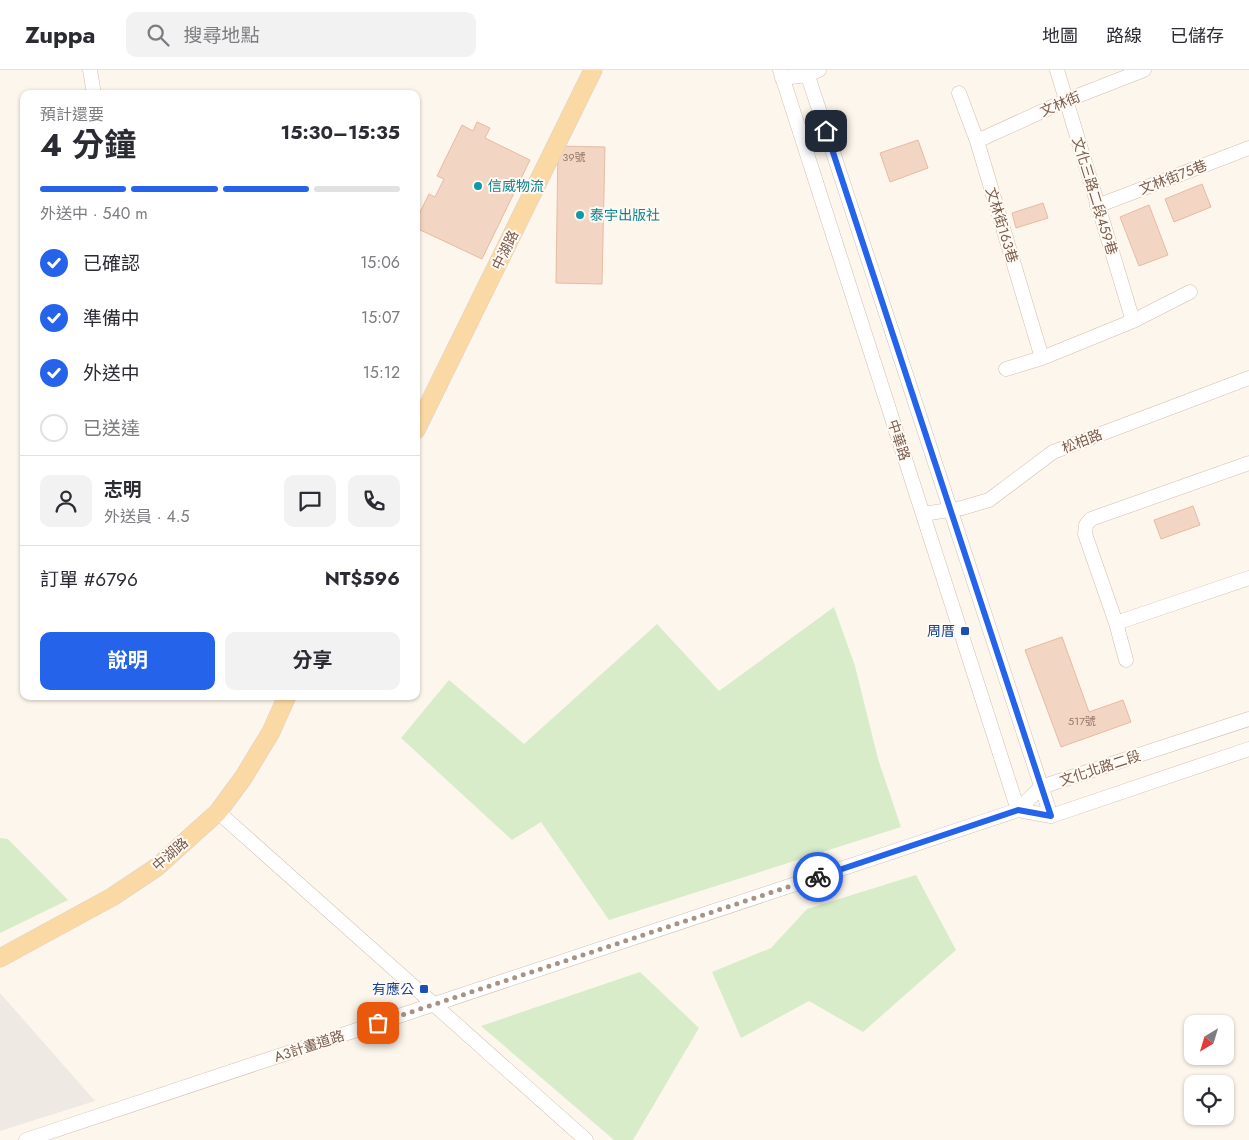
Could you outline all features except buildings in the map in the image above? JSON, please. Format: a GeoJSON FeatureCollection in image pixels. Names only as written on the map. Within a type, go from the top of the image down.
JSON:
{"type":"FeatureCollection","features":[{"type":"Feature","properties":{"kind":"main road","name":"中湖路"},"geometry":{"type":"LineString","coordinates":[[420,422],[593,70]]}},
{"type":"Feature","properties":{"kind":"main road","name":"中湖路"},"geometry":{"type":"LineString","coordinates":[[0,958],[112,897],[157,867],[218,812],[243,778],[271,732],[285,700]]}},
{"type":"Feature","properties":{"kind":"street"},"geometry":{"type":"LineString","coordinates":[[90,70],[93,90]]}},
{"type":"Feature","properties":{"kind":"street","name":"文化三路二段459巷"},"geometry":{"type":"LineString","coordinates":[[1057,70],[1097,206],[1134,321]]}},
{"type":"Feature","properties":{"kind":"street","name":"文林街"},"geometry":{"type":"LineString","coordinates":[[977,141],[1067,100],[1144,70]]}},
{"type":"Feature","properties":{"kind":"street"},"geometry":{"type":"LineString","coordinates":[[783,73],[811,72]]}},
{"type":"Feature","properties":{"kind":"street","name":"中華路"},"geometry":{"type":"LineString","coordinates":[[811,72],[950,509],[1051,816]]}},
{"type":"Feature","properties":{"kind":"street","name":"中華路"},"geometry":{"type":"LineString","coordinates":[[783,73],[1018,810]]}},
{"type":"Feature","properties":{"kind":"street","name":"文林街163巷"},"geometry":{"type":"LineString","coordinates":[[959,93],[977,141],[1042,358]]}},
{"type":"Feature","properties":{"kind":"street","name":"文林街75巷"},"geometry":{"type":"LineString","coordinates":[[1097,206],[1249,148]]}},
{"type":"Feature","properties":{"kind":"street"},"geometry":{"type":"LineString","coordinates":[[1006,369],[1042,358],[1134,321],[1190,292]]}},
{"type":"Feature","properties":{"kind":"street","name":"松柏路"},"geometry":{"type":"LineString","coordinates":[[923,514],[962,508],[989,500],[1053,452],[1249,378]]}},
{"type":"Feature","properties":{"kind":"street"},"geometry":{"type":"LineString","coordinates":[[1126,660],[1116,623],[1085,534],[1086,526],[1091,519],[1249,464]]}},
{"type":"Feature","properties":{"kind":"street"},"geometry":{"type":"LineString","coordinates":[[1116,623],[1249,578]]}},
{"type":"Feature","properties":{"kind":"street","name":"文化北路二段"},"geometry":{"type":"LineString","coordinates":[[1018,810],[1041,787],[1249,719]]}},
{"type":"Feature","properties":{"kind":"street"},"geometry":{"type":"LineString","coordinates":[[1018,810],[1051,816],[1249,749]]}},
{"type":"Feature","properties":{"kind":"street","name":"A3計畫道路"},"geometry":{"type":"LineString","coordinates":[[26,1140],[1018,810]]}},
{"type":"Feature","properties":{"kind":"street"},"geometry":{"type":"LineString","coordinates":[[218,812],[586,1140]]}},
{"type":"Feature","properties":{"kind":"shaded area"},"geometry":{"type":"Polygon","coordinates":[[[0,993],[95,1101],[0,1131],[0,993]]]}},
{"type":"Feature","properties":{"kind":"green space"},"geometry":{"type":"Polygon","coordinates":[[[834,607],[855,666],[878,759],[901,827],[609,920],[541,822],[512,840],[401,738],[449,680],[524,744],[657,624],[719,691],[834,607]]]}},
{"type":"Feature","properties":{"kind":"green space"},"geometry":{"type":"Polygon","coordinates":[[[0,838],[8,839],[68,900],[0,933],[0,838]]]}},
{"type":"Feature","properties":{"kind":"green space"},"geometry":{"type":"Polygon","coordinates":[[[916,875],[956,950],[863,1032],[809,1001],[741,1038],[712,972],[771,948],[807,909],[916,875]]]}},
{"type":"Feature","properties":{"kind":"green space"},"geometry":{"type":"Polygon","coordinates":[[[640,972],[699,1028],[633,1140],[614,1140],[481,1026],[640,972]]]}},
{"type":"Feature","properties":{"kind":"way so far"},"geometry":{"type":"LineString","coordinates":[[378,1023],[818,877]]}},
{"type":"Feature","properties":{"kind":"place","name":"信威物流"},"geometry":{"type":"Point","coordinates":[478,186]}},
{"type":"Feature","properties":{"kind":"place","name":"泰宇出版社"},"geometry":{"type":"Point","coordinates":[580,215]}},
{"type":"Feature","properties":{"kind":"place","name":"周厝"},"geometry":{"type":"Point","coordinates":[965,631]}},
{"type":"Feature","properties":{"kind":"place","name":"有應公"},"geometry":{"type":"Point","coordinates":[424,989]}},
{"type":"Feature","properties":{"kind":"route"},"geometry":{"type":"LineString","coordinates":[[818,877],[1018,810],[1051,816],[826,131]]}}]}
